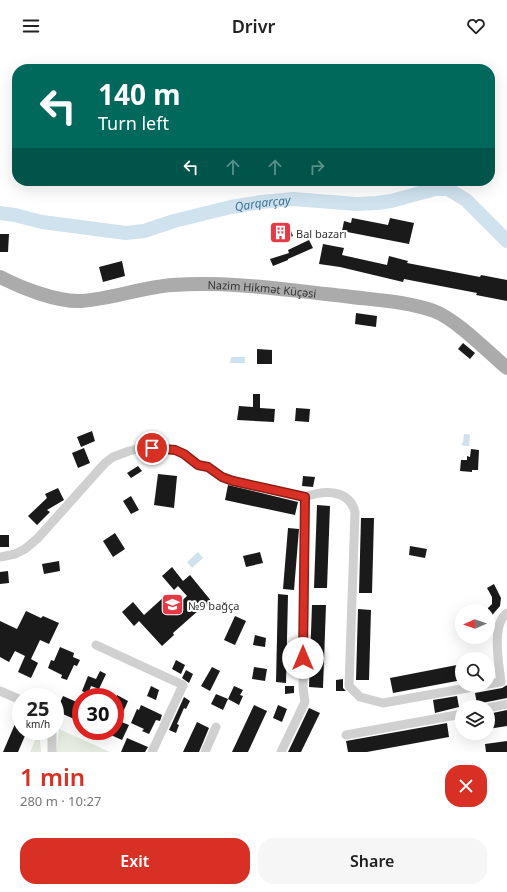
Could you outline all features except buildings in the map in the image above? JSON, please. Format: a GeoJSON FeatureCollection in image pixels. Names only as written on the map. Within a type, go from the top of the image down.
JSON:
{"type":"FeatureCollection","features":[{"type":"Feature","properties":{"kind":"main road","name":"Nazim Hikmət Küçəsi"},"geometry":{"type":"LineString","coordinates":[[0,277],[34,291],[79,301],[97,299],[155,287],[219,284],[259,286],[407,304],[435,311],[452,321],[507,368]]}},
{"type":"Feature","properties":{"kind":"street"},"geometry":{"type":"LineString","coordinates":[[0,557],[15,554],[25,549],[38,538],[106,463],[122,454],[141,448],[164,448],[175,450],[184,454],[198,465],[208,467],[222,477],[228,479],[305,497],[321,492],[340,495],[349,500],[354,507],[355,512],[349,686],[360,697],[383,703],[455,690]]}},
{"type":"Feature","properties":{"kind":"street"},"geometry":{"type":"LineString","coordinates":[[281,752],[305,702],[303,672],[305,497]]}},
{"type":"Feature","properties":{"kind":"street"},"geometry":{"type":"LineString","coordinates":[[495,683],[501,682],[497,646],[498,631],[504,614],[507,613]]}},
{"type":"Feature","properties":{"kind":"street"},"geometry":{"type":"LineString","coordinates":[[96,645],[183,685],[152,752]]}},
{"type":"Feature","properties":{"kind":"street"},"geometry":{"type":"LineString","coordinates":[[0,691],[12,696]]}},
{"type":"Feature","properties":{"kind":"street"},"geometry":{"type":"LineString","coordinates":[[495,707],[507,704]]}},
{"type":"Feature","properties":{"kind":"street"},"geometry":{"type":"LineString","coordinates":[[346,735],[455,715]]}},
{"type":"Feature","properties":{"kind":"street"},"geometry":{"type":"LineString","coordinates":[[205,752],[216,727]]}},
{"type":"Feature","properties":{"kind":"street"},"geometry":{"type":"LineString","coordinates":[[52,740],[52,752]]}},
{"type":"Feature","properties":{"kind":"shaded area"},"geometry":{"type":"Polygon","coordinates":[[[64,731],[72,735],[72,740],[83,740],[110,752],[56,752],[58,740],[64,740],[64,731]]]}},
{"type":"Feature","properties":{"kind":"shaded area"},"geometry":{"type":"Polygon","coordinates":[[[35,740],[40,740],[41,752],[30,752],[35,740]]]}},
{"type":"Feature","properties":{"kind":"water"},"geometry":{"type":"Polygon","coordinates":[[[231,357],[245,357],[245,363],[230,363],[231,357]]]}},
{"type":"Feature","properties":{"kind":"water"},"geometry":{"type":"Polygon","coordinates":[[[464,434],[470,435],[469,446],[464,446],[461,444],[463,442],[464,434]]]}},
{"type":"Feature","properties":{"kind":"water"},"geometry":{"type":"Polygon","coordinates":[[[198,552],[203,558],[192,568],[187,562],[198,552]]]}},
{"type":"Feature","properties":{"kind":"waterway","name":"Qarqarçay"},"geometry":{"type":"LineString","coordinates":[[0,213],[42,222],[126,233],[144,231],[174,221],[231,207],[261,202],[293,199],[357,204],[377,203],[391,201],[435,189],[448,189],[466,200],[507,241]]}},
{"type":"Feature","properties":{"kind":"place","name":"Bal bazarı"},"geometry":{"type":"Point","coordinates":[280,233]}},
{"type":"Feature","properties":{"kind":"place","name":"№9 bağça"},"geometry":{"type":"Point","coordinates":[173,605]}},
{"type":"Feature","properties":{"kind":"route"},"geometry":{"type":"LineString","coordinates":[[152,448],[175,450],[184,454],[198,465],[208,467],[222,477],[233,481],[305,497],[303,658]]}}]}
